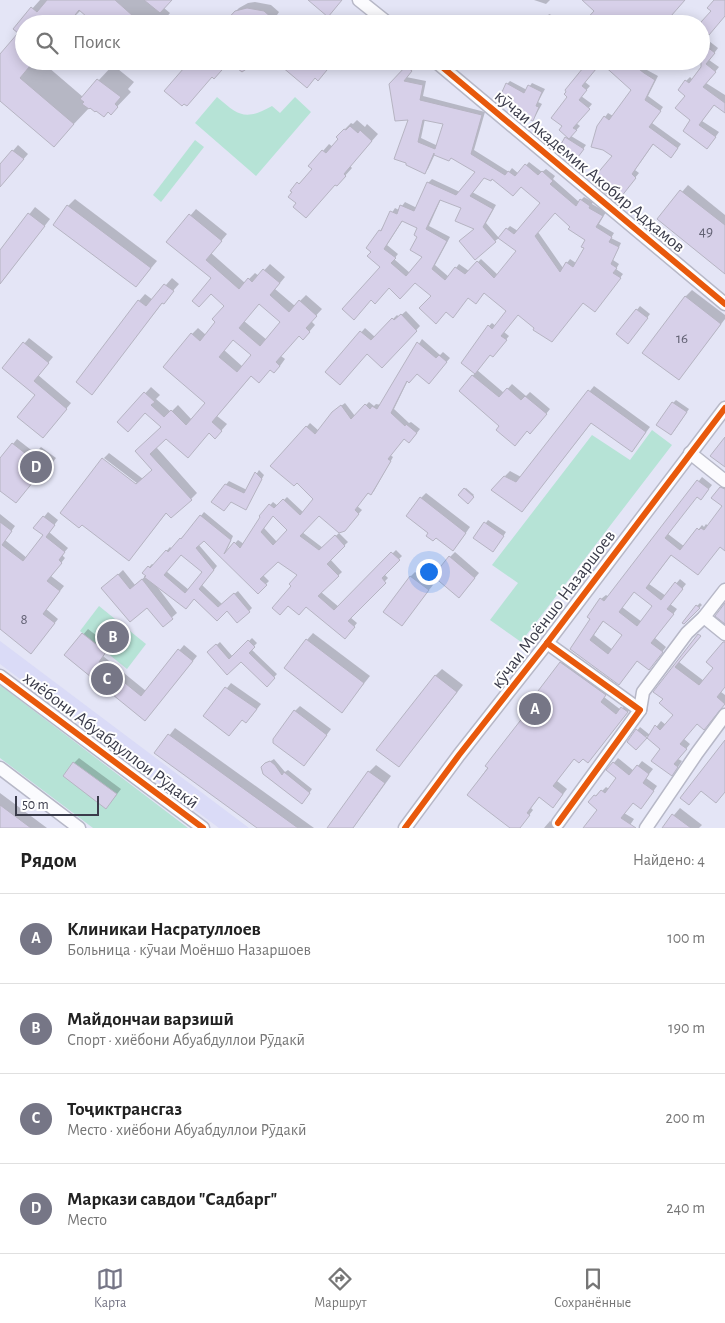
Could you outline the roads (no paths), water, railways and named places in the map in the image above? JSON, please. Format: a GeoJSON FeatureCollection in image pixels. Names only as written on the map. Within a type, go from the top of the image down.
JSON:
{"type":"FeatureCollection","features":[{"type":"Feature","properties":{"kind":"street"},"geometry":{"type":"LineString","coordinates":[[360,0],[378,15]]}},
{"type":"Feature","properties":{"kind":"street","name":"кӯчаи Академик Акобир Адҳамов"},"geometry":{"type":"LineString","coordinates":[[446,70],[725,304]]}},
{"type":"Feature","properties":{"kind":"street","name":"кӯчаи Моёншо Назаршоев"},"geometry":{"type":"LineString","coordinates":[[405,828],[725,408]]}},
{"type":"Feature","properties":{"kind":"street"},"geometry":{"type":"LineString","coordinates":[[690,453],[725,480]]}},
{"type":"Feature","properties":{"kind":"street"},"geometry":{"type":"LineString","coordinates":[[558,822],[640,710],[643,692],[687,633],[704,617],[725,590]]}},
{"type":"Feature","properties":{"kind":"street"},"geometry":{"type":"LineString","coordinates":[[704,617],[725,634]]}},
{"type":"Feature","properties":{"kind":"street"},"geometry":{"type":"LineString","coordinates":[[547,643],[640,710]]}},
{"type":"Feature","properties":{"kind":"street","name":"хиёбони Абуабдуллои Рӯдакӣ"},"geometry":{"type":"LineString","coordinates":[[0,676],[203,828]]}},
{"type":"Feature","properties":{"kind":"street"},"geometry":{"type":"LineString","coordinates":[[646,828],[697,753],[725,716]]}},
{"type":"Feature","properties":{"kind":"street"},"geometry":{"type":"LineString","coordinates":[[0,768],[79,828]]}},
{"type":"Feature","properties":{"kind":"place","name":"Маркази савдои \"Садбарг\""},"geometry":{"type":"Point","coordinates":[36,467]}},
{"type":"Feature","properties":{"kind":"place","name":"Майдончаи варзишӣ"},"geometry":{"type":"Point","coordinates":[113,637]}},
{"type":"Feature","properties":{"kind":"place","name":"Тоҷиктрансгаз"},"geometry":{"type":"Point","coordinates":[107,679]}},
{"type":"Feature","properties":{"kind":"place","name":"Клиникаи Насратуллоев"},"geometry":{"type":"Point","coordinates":[535,709]}}]}
